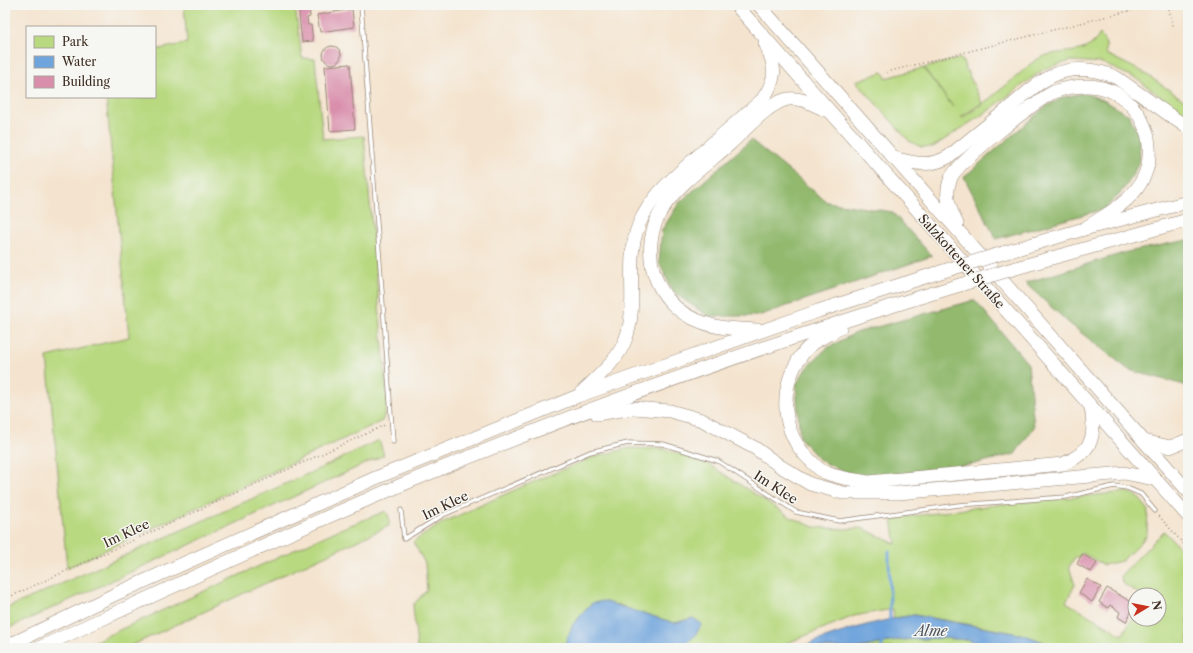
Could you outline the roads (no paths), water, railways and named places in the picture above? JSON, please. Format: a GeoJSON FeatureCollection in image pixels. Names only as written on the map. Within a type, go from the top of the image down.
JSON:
{"type":"FeatureCollection","features":[{"type":"Feature","properties":{"kind":"highway","name":"Salzkottener Straße"},"geometry":{"type":"LineString","coordinates":[[736,5],[1188,516]]}},
{"type":"Feature","properties":{"kind":"highway","name":"Salzkottener Straße"},"geometry":{"type":"LineString","coordinates":[[759,5],[1188,491]]}},
{"type":"Feature","properties":{"kind":"highway"},"geometry":{"type":"LineString","coordinates":[[578,396],[613,361],[626,339],[631,322],[630,268],[635,235],[643,216],[654,198],[670,181],[762,100],[774,80],[774,67],[758,29]]}},
{"type":"Feature","properties":{"kind":"highway"},"geometry":{"type":"LineString","coordinates":[[893,158],[921,164],[937,163],[948,158],[1036,85],[1055,74],[1070,70],[1092,70],[1117,78],[1188,128]]}},
{"type":"Feature","properties":{"kind":"highway"},"geometry":{"type":"LineString","coordinates":[[962,234],[951,212],[947,198],[948,185],[957,167],[1031,107],[1048,96],[1073,86],[1088,86],[1114,90],[1132,105],[1145,127],[1149,139],[1150,155],[1148,169],[1139,185],[1126,201],[1084,229]]}},
{"type":"Feature","properties":{"kind":"highway"},"geometry":{"type":"LineString","coordinates":[[764,330],[716,326],[698,321],[674,306],[664,297],[656,282],[651,262],[651,243],[654,227],[663,208],[679,190],[768,110],[779,102],[788,99],[800,99],[832,114]]}},
{"type":"Feature","properties":{"kind":"highway"},"geometry":{"type":"LineString","coordinates":[[5,647],[120,592],[378,477],[578,396],[764,330],[950,269],[1084,229],[1188,202]]}},
{"type":"Feature","properties":{"kind":"highway"},"geometry":{"type":"LineString","coordinates":[[39,648],[329,516],[415,479],[568,418],[770,345],[872,311],[1016,268],[1188,220]]}},
{"type":"Feature","properties":{"kind":"highway"},"geometry":{"type":"LineString","coordinates":[[1160,228],[1188,227]]}},
{"type":"Feature","properties":{"kind":"highway"},"geometry":{"type":"LineString","coordinates":[[872,311],[814,342],[801,356],[793,371],[788,387],[785,405],[787,423],[792,436],[802,452],[822,472],[846,479],[869,482],[1064,464],[1075,459],[1090,445],[1093,434],[1092,406]]}},
{"type":"Feature","properties":{"kind":"highway"},"geometry":{"type":"LineString","coordinates":[[568,418],[634,408],[670,411],[702,420],[756,448],[780,466],[810,484],[843,493],[898,493],[1124,473],[1154,478]]}},
{"type":"Feature","properties":{"kind":"highway"},"geometry":{"type":"LineString","coordinates":[[1143,440],[1162,447],[1170,447],[1188,440]]}},
{"type":"Feature","properties":{"kind":"lane"},"geometry":{"type":"LineString","coordinates":[[361,5],[390,423],[393,442]]}},
{"type":"Feature","properties":{"kind":"lane","name":"Im Klee"},"geometry":{"type":"LineString","coordinates":[[401,510],[404,539],[443,516],[590,452],[628,443],[663,444],[718,462],[796,512],[839,521],[959,505],[1066,497],[1114,486],[1127,488],[1141,494],[1155,511]]}},
{"type":"Feature","properties":{"kind":"water"},"geometry":{"type":"Polygon","coordinates":[[[603,601],[675,623],[693,618],[702,624],[695,636],[685,644],[668,646],[653,645],[632,648],[563,648],[573,624],[592,603],[603,601]]]}},
{"type":"Feature","properties":{"kind":"water","name":"Alme"},"geometry":{"type":"Polygon","coordinates":[[[914,615],[1025,635],[1059,648],[1003,648],[967,640],[942,638],[899,640],[858,648],[798,648],[855,628],[914,615]]]}},
{"type":"Feature","properties":{"kind":"waterway"},"geometry":{"type":"LineString","coordinates":[[889,551],[890,621]]}},
{"type":"Feature","properties":{"kind":"waterway"},"geometry":{"type":"LineString","coordinates":[[881,648],[884,641]]}}]}
